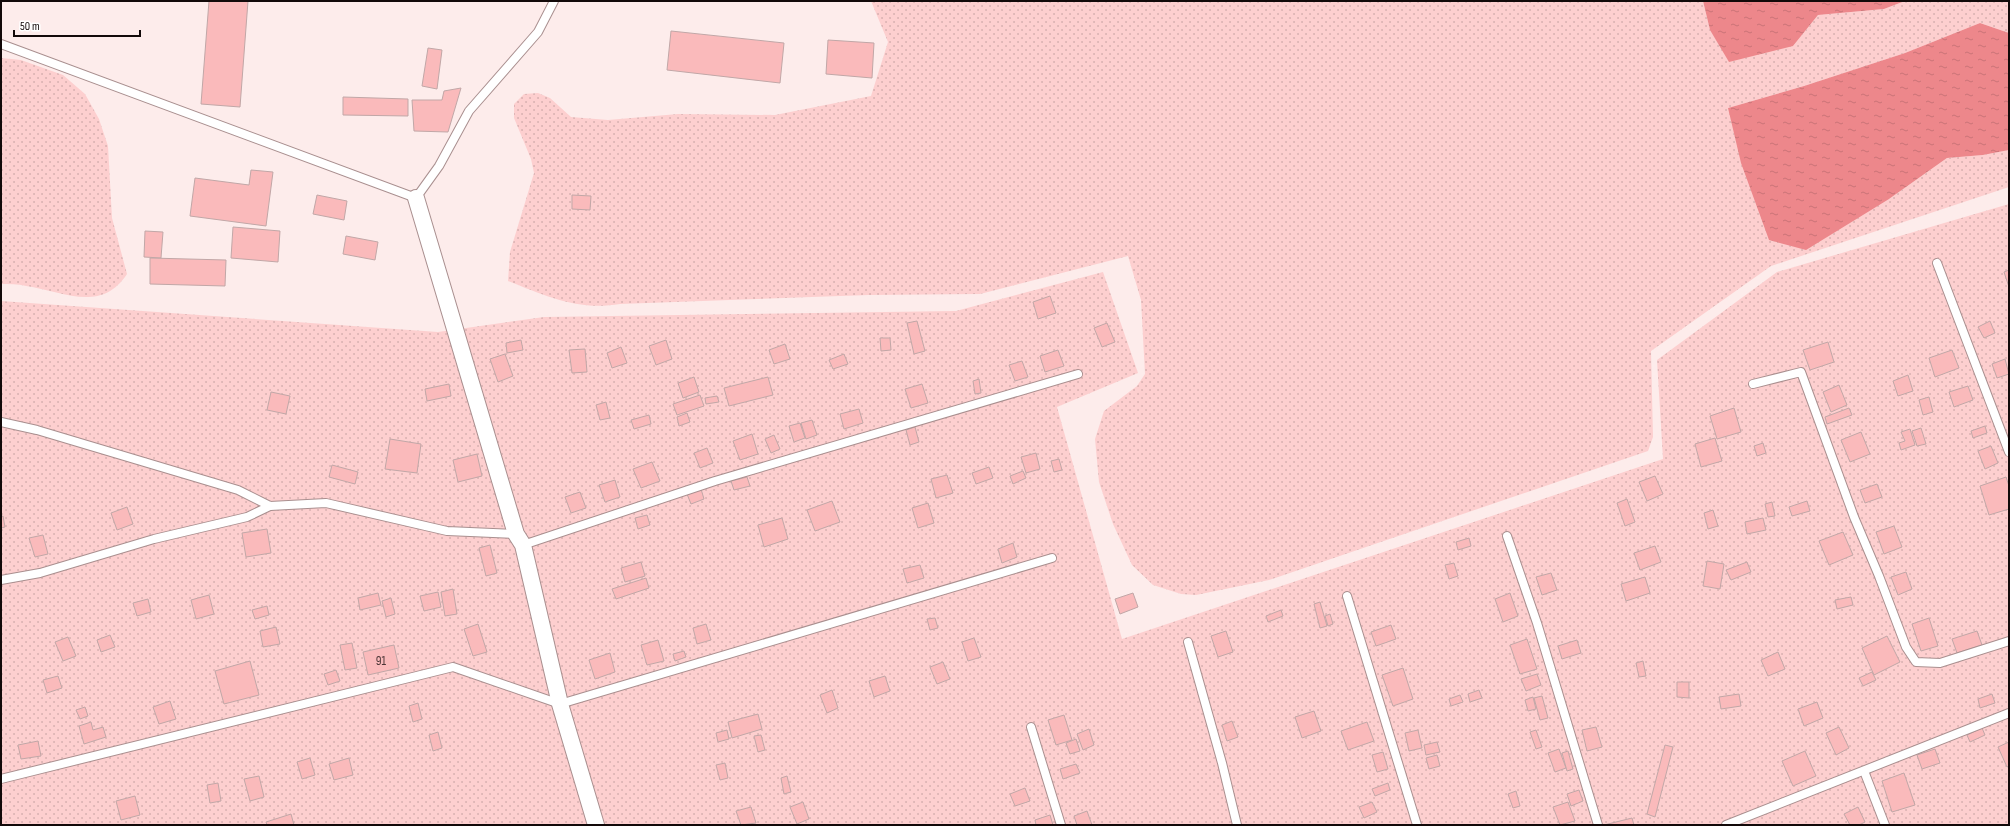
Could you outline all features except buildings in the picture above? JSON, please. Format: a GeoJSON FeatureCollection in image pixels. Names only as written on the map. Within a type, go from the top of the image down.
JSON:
{"type":"FeatureCollection","features":[{"type":"Feature","properties":{"kind":"street"},"geometry":{"type":"LineString","coordinates":[[416,198],[520,539],[560,704],[593,824]]}},
{"type":"Feature","properties":{"kind":"lane"},"geometry":{"type":"LineString","coordinates":[[1,44],[416,198],[439,166],[469,111],[538,32],[554,1]]}},
{"type":"Feature","properties":{"kind":"lane"},"geometry":{"type":"LineString","coordinates":[[1938,263],[2009,452]]}},
{"type":"Feature","properties":{"kind":"lane"},"geometry":{"type":"LineString","coordinates":[[1753,384],[1801,372],[1854,517],[1879,576],[1906,647],[1916,662],[1940,663],[2009,641]]}},
{"type":"Feature","properties":{"kind":"lane"},"geometry":{"type":"LineString","coordinates":[[1,580],[40,573],[154,539],[247,518],[270,506],[326,503],[447,531],[520,539],[1078,374]]}},
{"type":"Feature","properties":{"kind":"lane"},"geometry":{"type":"LineString","coordinates":[[1,422],[37,430],[238,490],[270,506]]}},
{"type":"Feature","properties":{"kind":"lane"},"geometry":{"type":"LineString","coordinates":[[1507,536],[1537,624],[1598,825]]}},
{"type":"Feature","properties":{"kind":"lane"},"geometry":{"type":"LineString","coordinates":[[1,779],[453,667],[560,704],[1052,558]]}},
{"type":"Feature","properties":{"kind":"lane"},"geometry":{"type":"LineString","coordinates":[[1347,596],[1417,825]]}},
{"type":"Feature","properties":{"kind":"lane"},"geometry":{"type":"LineString","coordinates":[[1188,642],[1222,763],[1237,825]]}},
{"type":"Feature","properties":{"kind":"lane"},"geometry":{"type":"LineString","coordinates":[[1726,825],[2009,713]]}},
{"type":"Feature","properties":{"kind":"lane"},"geometry":{"type":"LineString","coordinates":[[1031,727],[1061,825]]}},
{"type":"Feature","properties":{"kind":"lane"},"geometry":{"type":"LineString","coordinates":[[1864,771],[1885,825]]}},
{"type":"Feature","properties":{"kind":"shaded area"},"geometry":{"type":"Polygon","coordinates":[[[871,1],[1703,1],[1710,30],[1793,46],[1818,15],[1884,9],[1905,1],[2009,1],[2009,33],[1980,23],[1905,53],[1804,86],[1728,108],[1889,199],[1947,158],[1983,155],[2009,150],[2009,187],[1771,266],[1651,351],[1653,437],[1648,451],[1269,580],[1196,595],[1181,594],[1153,585],[1132,565],[1113,524],[1099,482],[1095,439],[1104,411],[1137,386],[1145,374],[1141,300],[1128,256],[980,294],[869,295],[620,304],[605,306],[576,304],[562,301],[508,281],[510,252],[534,173],[531,159],[514,118],[514,104],[524,94],[538,93],[550,98],[571,117],[608,120],[678,114],[775,115],[871,96],[888,42],[871,1]]]}},
{"type":"Feature","properties":{"kind":"shaded area"},"geometry":{"type":"Polygon","coordinates":[[[1,58],[21,60],[63,75],[85,94],[99,119],[108,146],[112,218],[127,274],[117,286],[105,293],[93,297],[80,297],[23,285],[1,284],[1,58]]]}},
{"type":"Feature","properties":{"kind":"shaded area"},"geometry":{"type":"Polygon","coordinates":[[[2009,204],[2009,825],[1,825],[1,301],[438,332],[544,317],[956,311],[1103,272],[1138,373],[1057,407],[1122,639],[1663,459],[1657,360],[1777,272],[2009,204]]]}},
{"type":"Feature","properties":{"kind":"water"},"geometry":{"type":"Polygon","coordinates":[[[1703,1],[1905,1],[1884,9],[1818,15],[1793,46],[1729,62],[1710,30],[1703,1]]]}},
{"type":"Feature","properties":{"kind":"water"},"geometry":{"type":"Polygon","coordinates":[[[1980,23],[2009,33],[2009,150],[1983,155],[1947,158],[1889,199],[1806,250],[1769,240],[1741,163],[1728,108],[1804,86],[1905,53],[1980,23]]]}}]}
